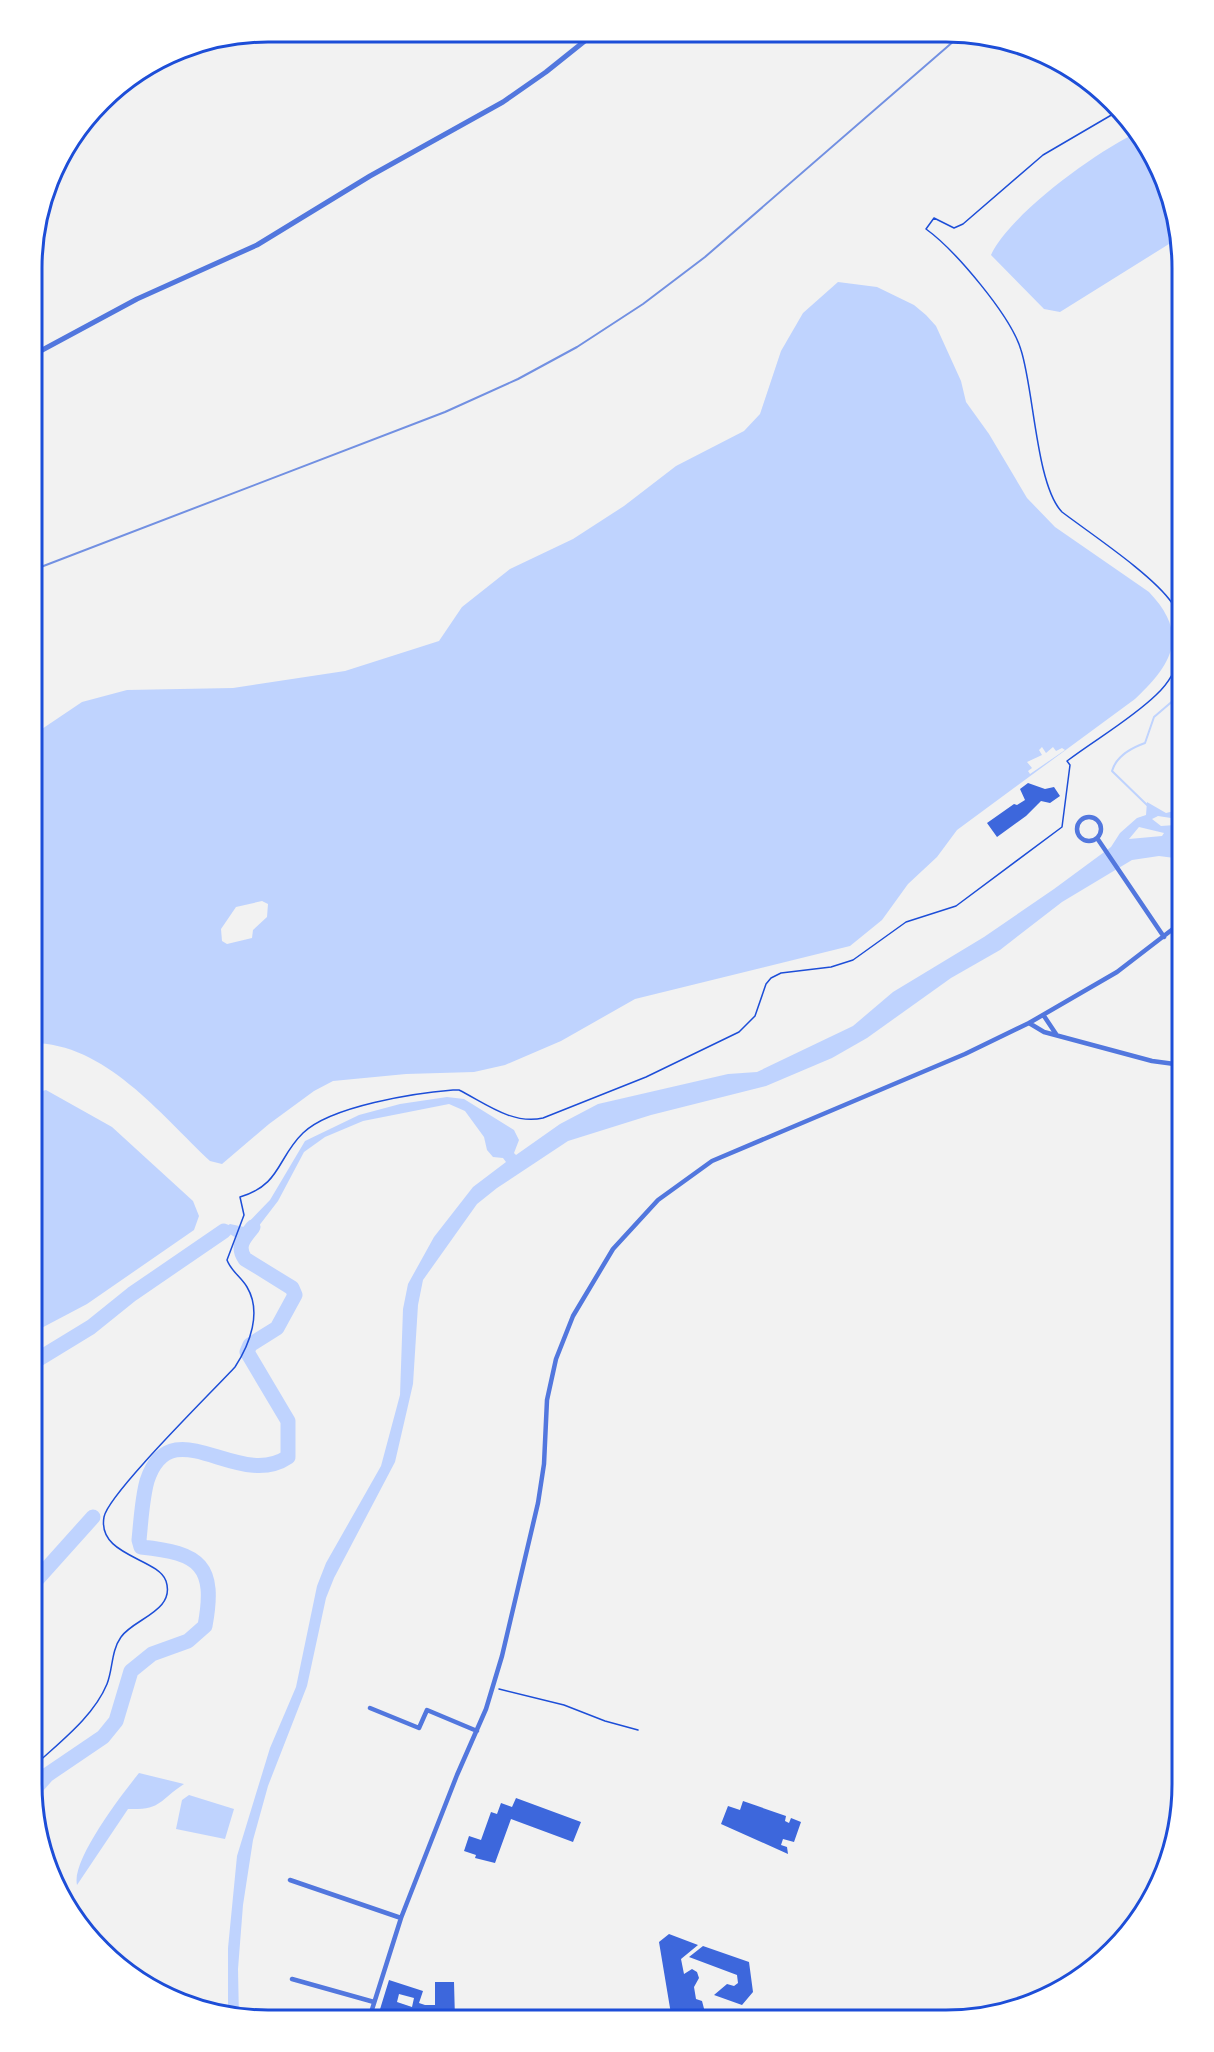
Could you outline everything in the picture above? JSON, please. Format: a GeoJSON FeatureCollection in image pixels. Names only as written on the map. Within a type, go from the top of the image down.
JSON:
{"type":"FeatureCollection","features":[{"type":"Feature","properties":{"kind":"street"},"geometry":{"type":"LineString","coordinates":[[42,350],[137,299],[257,245],[364,179],[503,102],[584,42]]}},
{"type":"Feature","properties":{"kind":"street"},"geometry":{"type":"LineString","coordinates":[[1089,817],[1097,820],[1101,830],[1097,838],[1090,841],[1081,838],[1077,830],[1080,821],[1089,817]]}},
{"type":"Feature","properties":{"kind":"street"},"geometry":{"type":"LineString","coordinates":[[1097,838],[1164,937]]}},
{"type":"Feature","properties":{"kind":"street"},"geometry":{"type":"LineString","coordinates":[[372,2010],[401,1918],[477,1731],[505,1648],[536,1513],[544,1464],[547,1400],[553,1369],[573,1316],[619,1241],[658,1200],[712,1161],[944,1063],[1044,1016],[1117,972],[1172,930]]}},
{"type":"Feature","properties":{"kind":"street"},"geometry":{"type":"LineString","coordinates":[[1044,1016],[1056,1034]]}},
{"type":"Feature","properties":{"kind":"street"},"geometry":{"type":"LineString","coordinates":[[1029,1023],[1038,1030],[1152,1061],[1172,1064]]}},
{"type":"Feature","properties":{"kind":"street"},"geometry":{"type":"LineString","coordinates":[[370,1707],[419,1728],[427,1710],[477,1731]]}},
{"type":"Feature","properties":{"kind":"street"},"geometry":{"type":"LineString","coordinates":[[290,1880],[401,1918]]}},
{"type":"Feature","properties":{"kind":"street"},"geometry":{"type":"LineString","coordinates":[[292,1978],[374,2002]]}},
{"type":"Feature","properties":{"kind":"path"},"geometry":{"type":"LineString","coordinates":[[1112,115],[1043,155],[963,224],[954,228],[934,218],[926,229],[999,307],[1014,331],[1025,363],[1044,477],[1053,502],[1168,598],[1172,607]]}},
{"type":"Feature","properties":{"kind":"path"},"geometry":{"type":"LineString","coordinates":[[42,1758],[88,1714],[108,1683],[119,1639],[126,1631],[154,1612],[165,1597],[167,1583],[160,1571],[119,1550],[111,1541],[103,1519],[106,1511],[129,1481],[235,1367],[243,1352],[253,1325],[254,1306],[245,1283],[228,1263],[229,1254],[245,1212],[240,1197],[269,1183],[296,1142],[308,1129],[326,1119],[380,1101],[459,1090],[514,1117],[535,1120],[618,1089],[743,1029],[754,1016],[766,984],[775,975],[831,967],[853,960],[906,922],[956,906],[1062,827],[1070,765],[1067,761],[1156,695],[1172,674]]}},
{"type":"Feature","properties":{"kind":"path"},"geometry":{"type":"LineString","coordinates":[[492,1688],[564,1706],[638,1730]]}},
{"type":"Feature","properties":{"kind":"water"},"geometry":{"type":"Polygon","coordinates":[[[1130,136],[1149,168],[1160,195],[1171,243],[1060,312],[1044,309],[991,255],[1016,221],[1035,203],[1078,168],[1130,136]]]}},
{"type":"Feature","properties":{"kind":"water"},"geometry":{"type":"Polygon","coordinates":[[[838,282],[877,287],[914,305],[926,315],[936,326],[961,381],[966,402],[989,434],[1027,498],[1055,527],[1149,592],[1162,608],[1169,622],[1172,636],[1171,648],[1159,674],[1135,699],[957,830],[937,857],[908,884],[882,920],[850,946],[635,999],[561,1041],[505,1065],[474,1072],[406,1074],[333,1081],[314,1091],[269,1124],[222,1164],[210,1161],[130,1084],[107,1068],[84,1055],[59,1046],[42,1044],[42,729],[82,702],[127,690],[233,688],[345,671],[439,641],[462,607],[510,569],[573,539],[624,506],[676,466],[744,431],[760,414],[781,351],[803,313],[838,282]],[[262,901],[236,907],[221,929],[222,941],[227,944],[252,938],[253,930],[267,917],[268,904],[262,901]]]}},
{"type":"Feature","properties":{"kind":"water"},"geometry":{"type":"Polygon","coordinates":[[[1147,802],[1166,813],[1172,812],[1172,820],[1158,816],[1152,819],[1161,826],[1172,825],[1172,858],[1159,856],[1132,860],[1062,902],[1000,950],[951,978],[867,1038],[832,1058],[766,1086],[651,1115],[568,1141],[477,1204],[423,1280],[418,1305],[413,1384],[395,1462],[334,1578],[326,1598],[307,1686],[268,1786],[253,1840],[243,1905],[238,1969],[239,2008],[228,2007],[228,1948],[237,1856],[270,1748],[296,1687],[317,1586],[326,1563],[381,1466],[400,1395],[403,1309],[408,1284],[434,1237],[473,1187],[506,1162],[503,1158],[493,1157],[487,1150],[484,1137],[465,1111],[449,1104],[363,1121],[325,1137],[304,1152],[278,1201],[245,1244],[230,1234],[223,1235],[208,1245],[205,1240],[230,1224],[244,1227],[270,1200],[305,1141],[359,1115],[400,1104],[447,1097],[464,1099],[514,1130],[519,1140],[514,1153],[516,1155],[560,1124],[598,1104],[728,1074],[757,1072],[853,1026],[893,992],[984,937],[1054,889],[1111,847],[1120,833],[1137,818],[1146,815],[1147,802]],[[1139,827],[1129,839],[1162,836],[1164,833],[1139,827]]]}},
{"type":"Feature","properties":{"kind":"water"},"geometry":{"type":"Polygon","coordinates":[[[46,1090],[112,1127],[193,1201],[199,1216],[194,1230],[87,1304],[42,1328],[42,1091],[46,1090]]]}},
{"type":"Feature","properties":{"kind":"water"},"geometry":{"type":"Polygon","coordinates":[[[139,1773],[184,1784],[154,1806],[128,1809],[77,1885],[77,1874],[90,1844],[139,1773]]]}},
{"type":"Feature","properties":{"kind":"water"},"geometry":{"type":"Polygon","coordinates":[[[189,1795],[234,1809],[225,1839],[176,1829],[182,1800],[189,1795]]]}},
{"type":"Feature","properties":{"kind":"pier"},"geometry":{"type":"Polygon","coordinates":[[[1042,747],[1046,753],[1053,747],[1056,751],[1062,748],[1065,750],[1030,774],[1028,771],[1032,768],[1027,762],[1042,755],[1039,750],[1042,747]]]}},
{"type":"Feature","properties":{"kind":"building"},"geometry":{"type":"Polygon","coordinates":[[[1028,783],[1045,789],[1054,787],[1060,796],[1050,803],[1041,801],[1026,816],[997,837],[987,823],[1014,804],[1017,805],[1025,800],[1020,789],[1028,783]]]}},
{"type":"Feature","properties":{"kind":"building"},"geometry":{"type":"Polygon","coordinates":[[[516,1798],[581,1822],[573,1842],[511,1819],[495,1863],[475,1858],[476,1855],[464,1851],[469,1836],[481,1840],[491,1812],[497,1814],[501,1803],[512,1807],[516,1798]]]}},
{"type":"Feature","properties":{"kind":"building"},"geometry":{"type":"Polygon","coordinates":[[[743,1801],[786,1816],[785,1821],[789,1823],[791,1818],[801,1822],[794,1842],[783,1839],[781,1845],[787,1847],[788,1854],[721,1824],[728,1806],[740,1810],[743,1801]]]}},
{"type":"Feature","properties":{"kind":"building"},"geometry":{"type":"Polygon","coordinates":[[[669,1934],[698,1945],[681,1959],[684,1974],[692,1969],[697,1972],[699,1978],[694,1987],[696,1999],[702,2001],[704,2010],[670,2010],[659,1942],[669,1934]]]}},
{"type":"Feature","properties":{"kind":"building"},"geometry":{"type":"Polygon","coordinates":[[[703,1946],[749,1962],[753,1992],[742,2005],[714,1995],[727,1984],[734,1986],[738,1983],[737,1975],[689,1957],[703,1946]]]}},
{"type":"Feature","properties":{"kind":"building"},"geometry":{"type":"Polygon","coordinates":[[[389,1980],[423,1991],[419,2003],[425,2005],[435,2005],[435,1982],[454,1982],[455,2010],[380,2010],[389,1980]],[[399,1994],[397,2002],[412,2007],[414,1998],[399,1994]]]}},
{"type":"Feature","properties":{"kind":"waterway"},"geometry":{"type":"LineString","coordinates":[[1147,805],[1112,771],[1117,761],[1125,754],[1145,743],[1154,717],[1172,702]]}},
{"type":"Feature","properties":{"kind":"waterway"},"geometry":{"type":"LineString","coordinates":[[42,1781],[103,1737],[116,1721],[131,1671],[152,1654],[188,1641],[205,1626],[208,1589],[200,1566],[178,1553],[141,1547],[139,1540],[145,1488],[158,1460],[172,1451],[189,1450],[248,1465],[269,1465],[288,1457],[288,1421],[247,1352],[250,1345],[277,1328],[295,1295],[292,1288],[245,1259],[241,1246],[253,1227]]}},
{"type":"Feature","properties":{"kind":"waterway"},"geometry":{"type":"LineString","coordinates":[[42,1357],[91,1327],[132,1294],[224,1231]]}},
{"type":"Feature","properties":{"kind":"waterway"},"geometry":{"type":"LineString","coordinates":[[42,1574],[93,1517]]}},
{"type":"Feature","properties":{"kind":"railway"},"geometry":{"type":"LineString","coordinates":[[42,567],[445,412],[518,379],[577,347],[643,304],[705,257],[953,42]]}}]}
